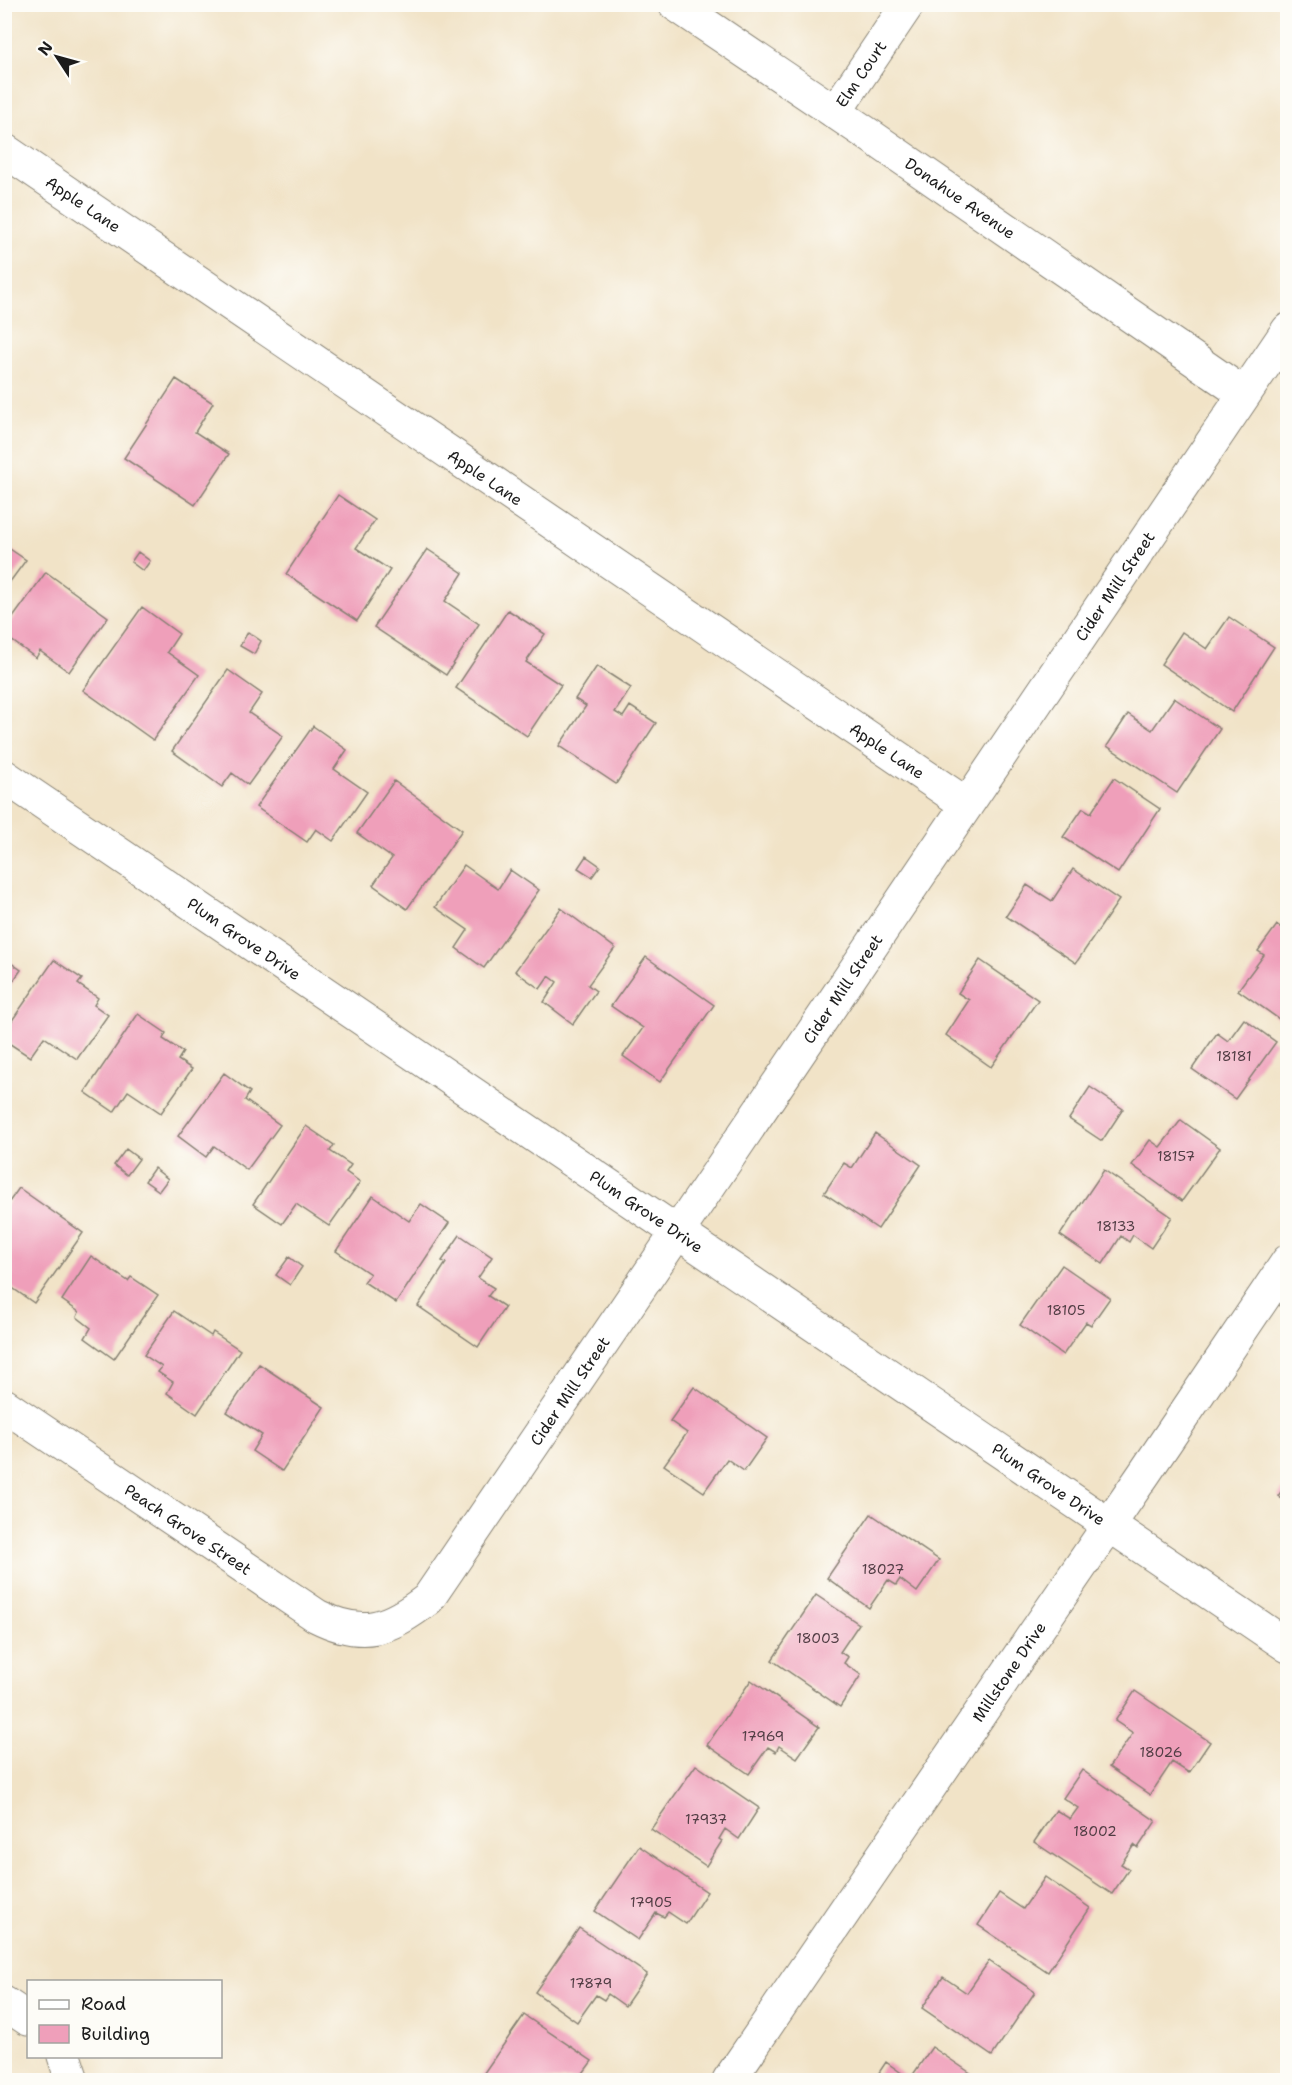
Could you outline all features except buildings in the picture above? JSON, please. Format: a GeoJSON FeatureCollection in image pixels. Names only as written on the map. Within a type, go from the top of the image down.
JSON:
{"type":"FeatureCollection","features":[{"type":"Feature","properties":{"kind":"street","name":"Donahue Avenue"},"geometry":{"type":"LineString","coordinates":[[675,4],[1244,394]]}},
{"type":"Feature","properties":{"kind":"street","name":"Elm Court"},"geometry":{"type":"LineString","coordinates":[[835,112],[908,4]]}},
{"type":"Feature","properties":{"kind":"street","name":"Apple Lane"},"geometry":{"type":"LineString","coordinates":[[4,150],[966,804]]}},
{"type":"Feature","properties":{"kind":"street","name":"Cider Mill Street"},"geometry":{"type":"LineString","coordinates":[[379,1627],[404,1617],[428,1599],[1287,330]]}},
{"type":"Feature","properties":{"kind":"street","name":"Plum Grove Drive"},"geometry":{"type":"LineString","coordinates":[[4,776],[1287,1646]]}},
{"type":"Feature","properties":{"kind":"street","name":"Millstone Drive"},"geometry":{"type":"LineString","coordinates":[[729,2080],[1287,1261]]}},
{"type":"Feature","properties":{"kind":"street","name":"Peach Grove Street"},"geometry":{"type":"LineString","coordinates":[[4,1405],[317,1616],[335,1625],[357,1629],[379,1627]]}},
{"type":"Feature","properties":{"kind":"street"},"geometry":{"type":"LineString","coordinates":[[4,2003],[27,2018]]}},
{"type":"Feature","properties":{"kind":"street"},"geometry":{"type":"LineString","coordinates":[[65,2058],[72,2080]]}}]}
